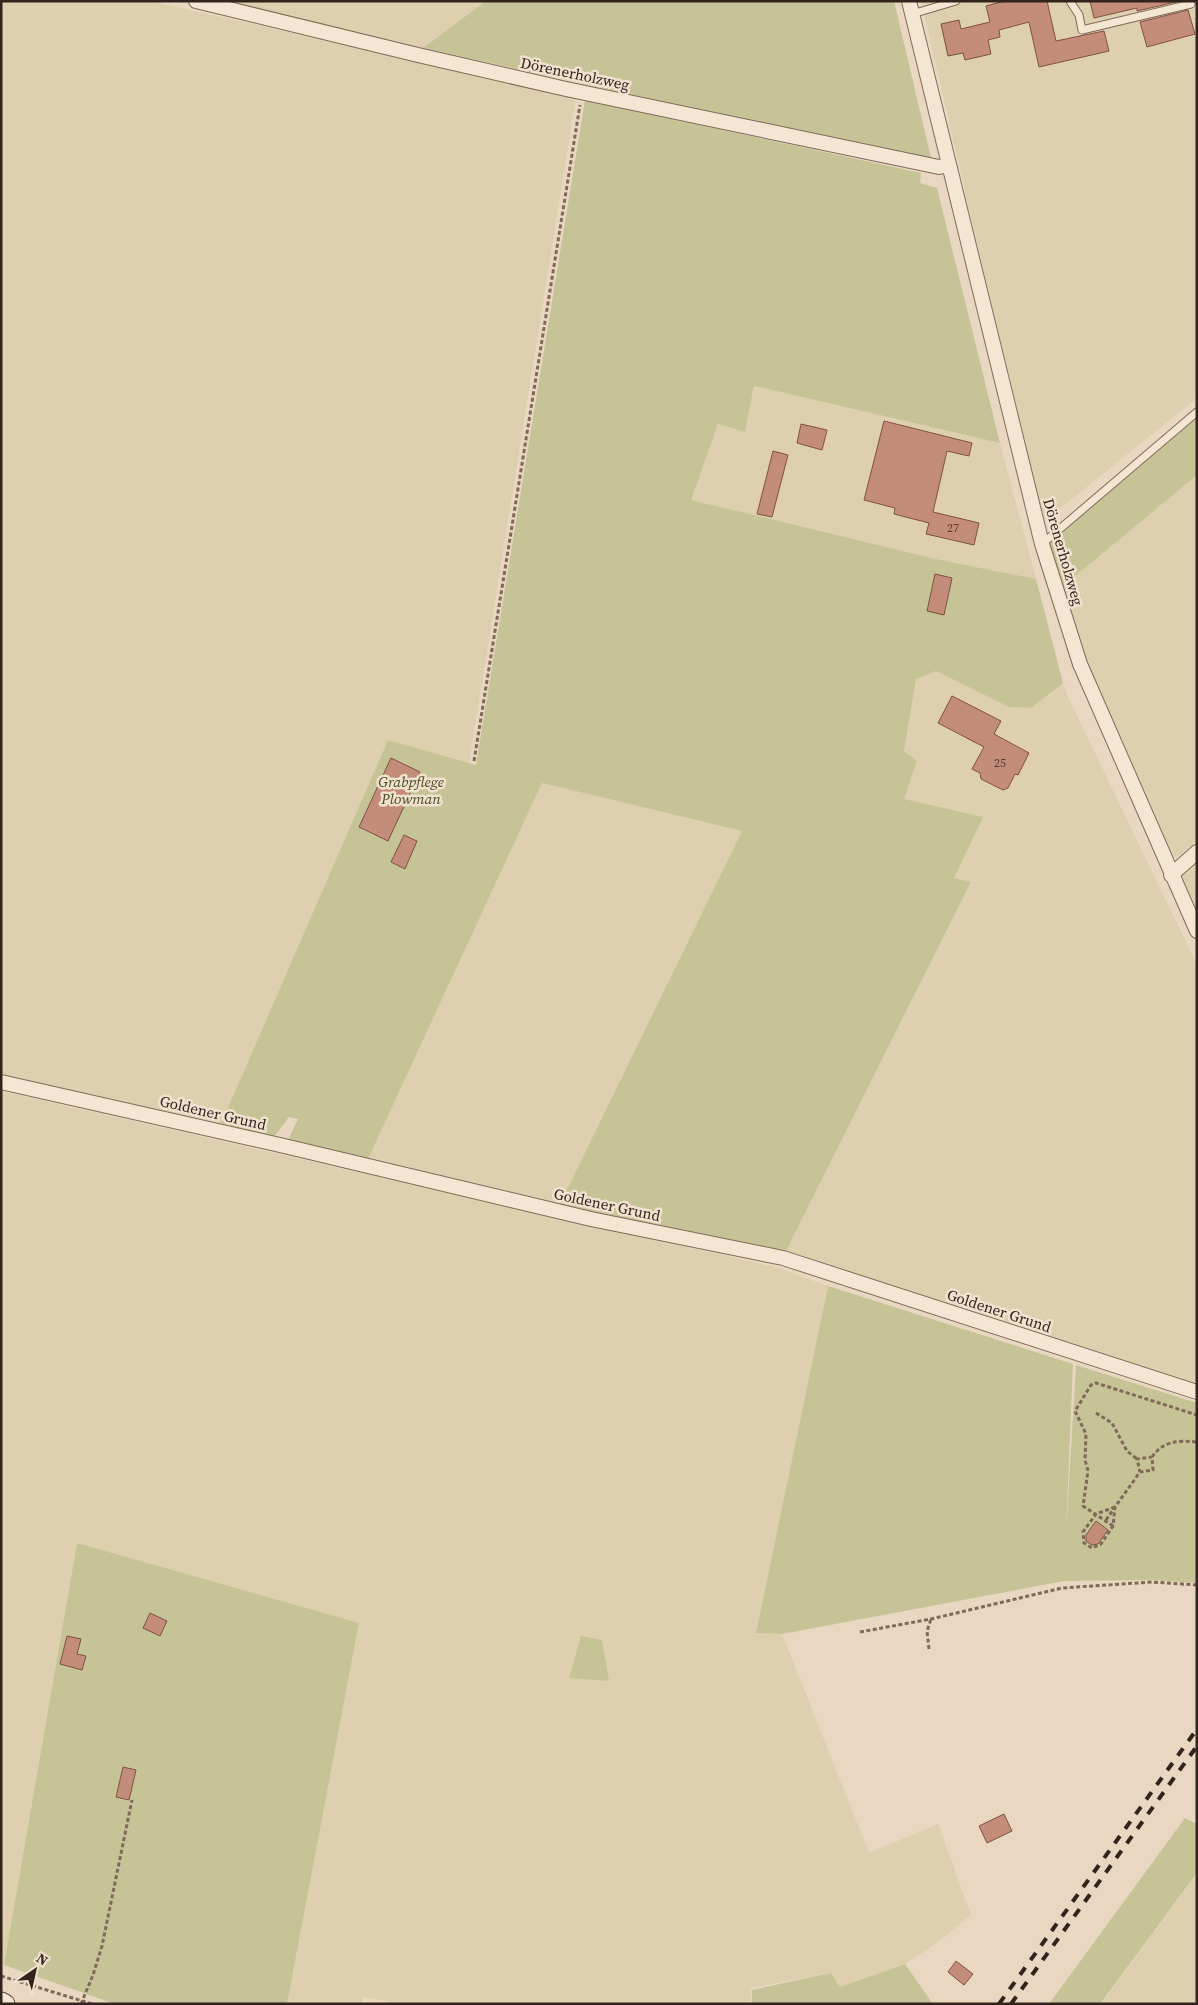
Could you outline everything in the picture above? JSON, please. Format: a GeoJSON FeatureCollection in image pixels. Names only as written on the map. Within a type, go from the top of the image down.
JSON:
{"type":"FeatureCollection","features":[{"type":"Feature","properties":{"kind":"main road"},"geometry":{"type":"LineString","coordinates":[[1,2002],[5,2004]]}},
{"type":"Feature","properties":{"kind":"street","name":"Dörenerholzweg"},"geometry":{"type":"LineString","coordinates":[[196,1],[418,55],[582,92],[939,168],[948,165]]}},
{"type":"Feature","properties":{"kind":"street","name":"Dörenerholzweg"},"geometry":{"type":"LineString","coordinates":[[911,8],[1042,544],[1080,664],[1197,931]]}},
{"type":"Feature","properties":{"kind":"street"},"geometry":{"type":"LineString","coordinates":[[1171,875],[1197,852]]}},
{"type":"Feature","properties":{"kind":"street","name":"Goldener Grund"},"geometry":{"type":"LineString","coordinates":[[1,1082],[591,1219],[783,1258],[1197,1392]]}},
{"type":"Feature","properties":{"kind":"lane"},"geometry":{"type":"LineString","coordinates":[[911,8],[956,1]]}},
{"type":"Feature","properties":{"kind":"lane"},"geometry":{"type":"LineString","coordinates":[[1070,1],[1079,15],[1082,30],[1191,4]]}},
{"type":"Feature","properties":{"kind":"lane"},"geometry":{"type":"LineString","coordinates":[[1042,544],[1197,412]]}},
{"type":"Feature","properties":{"kind":"path"},"geometry":{"type":"LineString","coordinates":[[474,761],[582,92]]}},
{"type":"Feature","properties":{"kind":"path"},"geometry":{"type":"LineString","coordinates":[[1114,1526],[1083,1506],[1088,1471],[1085,1460],[1086,1434],[1075,1411],[1091,1385],[1096,1383],[1197,1415]]}},
{"type":"Feature","properties":{"kind":"path"},"geometry":{"type":"LineString","coordinates":[[1096,1413],[1112,1424],[1127,1451],[1137,1459],[1140,1472]]}},
{"type":"Feature","properties":{"kind":"path"},"geometry":{"type":"LineString","coordinates":[[1106,1520],[1140,1472],[1153,1470],[1152,1457],[1158,1449],[1168,1442],[1197,1442]]}},
{"type":"Feature","properties":{"kind":"path"},"geometry":{"type":"LineString","coordinates":[[1137,1459],[1152,1457]]}},
{"type":"Feature","properties":{"kind":"path"},"geometry":{"type":"LineString","coordinates":[[1115,1507],[1114,1526],[1101,1544],[1092,1548],[1084,1543],[1083,1532],[1096,1514],[1115,1507]]}},
{"type":"Feature","properties":{"kind":"path"},"geometry":{"type":"LineString","coordinates":[[860,1632],[931,1619],[1062,1588],[1152,1582],[1197,1585]]}},
{"type":"Feature","properties":{"kind":"path"},"geometry":{"type":"LineString","coordinates":[[929,1649],[927,1630],[931,1619]]}},
{"type":"Feature","properties":{"kind":"path"},"geometry":{"type":"LineString","coordinates":[[82,2002],[102,1946],[132,1800]]}},
{"type":"Feature","properties":{"kind":"path"},"geometry":{"type":"LineString","coordinates":[[1,1976],[92,2004]]}},
{"type":"Feature","properties":{"kind":"shaded area"},"geometry":{"type":"Polygon","coordinates":[[[1,1],[150,1],[576,97],[469,764],[388,740],[220,1126],[1,1075],[1,1]]]}},
{"type":"Feature","properties":{"kind":"shaded area"},"geometry":{"type":"Polygon","coordinates":[[[210,1],[486,1],[423,48],[210,1]]]}},
{"type":"Feature","properties":{"kind":"shaded area"},"geometry":{"type":"Polygon","coordinates":[[[921,1],[1197,1],[1197,398],[1042,523],[921,1]]]}},
{"type":"Feature","properties":{"kind":"shaded area"},"geometry":{"type":"Polygon","coordinates":[[[754,386],[1000,443],[1036,579],[936,559],[690,500],[718,424],[745,432],[754,386]]]}},
{"type":"Feature","properties":{"kind":"shaded area"},"geometry":{"type":"Polygon","coordinates":[[[1197,475],[1197,841],[1180,855],[1171,858],[1085,662],[1061,588],[1197,475]]]}},
{"type":"Feature","properties":{"kind":"shaded area"},"geometry":{"type":"Polygon","coordinates":[[[936,671],[1009,707],[1031,708],[1063,683],[1067,695],[1197,965],[1197,1388],[1077,1346],[785,1253],[971,883],[953,878],[904,799],[917,761],[904,751],[916,679],[936,671]]]}},
{"type":"Feature","properties":{"kind":"shaded area"},"geometry":{"type":"Polygon","coordinates":[[[542,783],[742,831],[560,1204],[368,1159],[542,783]]]}},
{"type":"Feature","properties":{"kind":"shaded area"},"geometry":{"type":"Polygon","coordinates":[[[1197,860],[1197,914],[1180,878],[1187,868],[1197,860]]]}},
{"type":"Feature","properties":{"kind":"shaded area"},"geometry":{"type":"Polygon","coordinates":[[[1,1091],[779,1268],[828,1286],[756,1633],[782,1634],[869,1853],[938,1824],[971,1915],[934,1945],[905,1964],[840,1987],[831,1973],[751,1988],[751,2004],[387,2004],[387,2001],[363,1997],[362,2004],[287,2004],[359,1624],[77,1543],[4,1965],[1,1964],[1,1091]]]}},
{"type":"Feature","properties":{"kind":"shaded area"},"geometry":{"type":"Polygon","coordinates":[[[1197,1874],[1197,2004],[1101,2004],[1197,1874]]]}},
{"type":"Feature","properties":{"kind":"green space"},"geometry":{"type":"Polygon","coordinates":[[[486,1],[894,1],[932,162],[423,48],[486,1]]]}},
{"type":"Feature","properties":{"kind":"green space","name":"Grabpflege Plowman"},"geometry":{"type":"Polygon","coordinates":[[[585,100],[921,173],[920,183],[937,188],[1000,443],[754,386],[745,432],[718,424],[691,500],[936,559],[1036,579],[1063,683],[1031,708],[1009,707],[936,671],[916,679],[904,751],[917,761],[904,799],[983,817],[954,878],[971,882],[785,1253],[560,1204],[742,831],[542,783],[368,1159],[288,1140],[298,1119],[289,1117],[273,1138],[220,1126],[388,740],[476,765],[585,100]]]}},
{"type":"Feature","properties":{"kind":"green space"},"geometry":{"type":"Polygon","coordinates":[[[1197,417],[1197,475],[1061,588],[1046,541],[1197,417]]]}},
{"type":"Feature","properties":{"kind":"green space"},"geometry":{"type":"Polygon","coordinates":[[[828,1286],[1073,1364],[1066,1533],[1076,1365],[1197,1403],[1197,1583],[1151,1580],[1064,1581],[782,1634],[756,1633],[828,1286]]]}},
{"type":"Feature","properties":{"kind":"green space"},"geometry":{"type":"Polygon","coordinates":[[[77,1543],[359,1623],[287,2004],[115,2004],[4,1965],[77,1543]]]}},
{"type":"Feature","properties":{"kind":"green space"},"geometry":{"type":"Polygon","coordinates":[[[581,1636],[602,1640],[609,1681],[569,1678],[581,1636]]]}},
{"type":"Feature","properties":{"kind":"green space"},"geometry":{"type":"Polygon","coordinates":[[[1185,1818],[1197,1824],[1197,1873],[1100,2004],[1049,2004],[1185,1818]]]}},
{"type":"Feature","properties":{"kind":"green space"},"geometry":{"type":"Polygon","coordinates":[[[905,1964],[933,2004],[752,2004],[752,1990],[831,1973],[840,1987],[905,1964]]]}},
{"type":"Feature","properties":{"kind":"building"},"geometry":{"type":"Polygon","coordinates":[[[1005,1],[1047,1],[1056,41],[1104,31],[1109,51],[1039,67],[1029,22],[999,30],[1000,37],[988,40],[991,54],[965,60],[963,53],[948,56],[941,24],[959,20],[961,29],[990,22],[986,6],[1005,1]]]}},
{"type":"Feature","properties":{"kind":"building"},"geometry":{"type":"Polygon","coordinates":[[[1090,1],[1180,1],[1094,18],[1090,1]]]}},
{"type":"Feature","properties":{"kind":"building"},"geometry":{"type":"Polygon","coordinates":[[[1188,10],[1195,34],[1147,47],[1140,22],[1188,10]]]}},
{"type":"Feature","properties":{"kind":"building"},"geometry":{"type":"Polygon","coordinates":[[[884,421],[972,443],[969,456],[947,451],[933,512],[979,523],[974,545],[926,534],[929,523],[894,514],[895,508],[864,500],[884,421]]]}},
{"type":"Feature","properties":{"kind":"building"},"geometry":{"type":"Polygon","coordinates":[[[801,424],[827,430],[822,450],[797,443],[801,424]]]}},
{"type":"Feature","properties":{"kind":"building"},"geometry":{"type":"Polygon","coordinates":[[[773,451],[788,455],[772,517],[757,514],[773,451]]]}},
{"type":"Feature","properties":{"kind":"building"},"geometry":{"type":"Polygon","coordinates":[[[935,574],[952,578],[944,615],[927,611],[935,574]]]}},
{"type":"Feature","properties":{"kind":"building"},"geometry":{"type":"Polygon","coordinates":[[[952,696],[1001,721],[994,734],[1029,753],[1018,775],[1015,774],[1008,788],[1003,790],[981,779],[980,773],[972,769],[984,747],[938,723],[952,696]]]}},
{"type":"Feature","properties":{"kind":"building"},"geometry":{"type":"Polygon","coordinates":[[[391,758],[420,772],[388,841],[359,827],[391,758]]]}},
{"type":"Feature","properties":{"kind":"building"},"geometry":{"type":"Polygon","coordinates":[[[404,835],[417,841],[405,869],[391,862],[404,835]]]}},
{"type":"Feature","properties":{"kind":"building"},"geometry":{"type":"Polygon","coordinates":[[[1096,1521],[1108,1530],[1098,1544],[1092,1545],[1086,1541],[1086,1535],[1096,1521]]]}},
{"type":"Feature","properties":{"kind":"building"},"geometry":{"type":"Polygon","coordinates":[[[150,1613],[167,1621],[160,1636],[143,1628],[150,1613]]]}},
{"type":"Feature","properties":{"kind":"building"},"geometry":{"type":"Polygon","coordinates":[[[67,1636],[81,1639],[77,1654],[86,1656],[82,1670],[60,1664],[67,1636]]]}},
{"type":"Feature","properties":{"kind":"building"},"geometry":{"type":"Polygon","coordinates":[[[123,1767],[136,1770],[129,1800],[116,1797],[123,1767]]]}},
{"type":"Feature","properties":{"kind":"building"},"geometry":{"type":"Polygon","coordinates":[[[1004,1814],[1012,1831],[987,1843],[979,1826],[1004,1814]]]}},
{"type":"Feature","properties":{"kind":"building"},"geometry":{"type":"Polygon","coordinates":[[[956,1961],[973,1974],[964,1985],[948,1972],[956,1961]]]}},
{"type":"Feature","properties":{"kind":"railway"},"geometry":{"type":"LineString","coordinates":[[999,2004],[1197,1729]]}},
{"type":"Feature","properties":{"kind":"railway"},"geometry":{"type":"LineString","coordinates":[[1011,2004],[1197,1746]]}}]}
